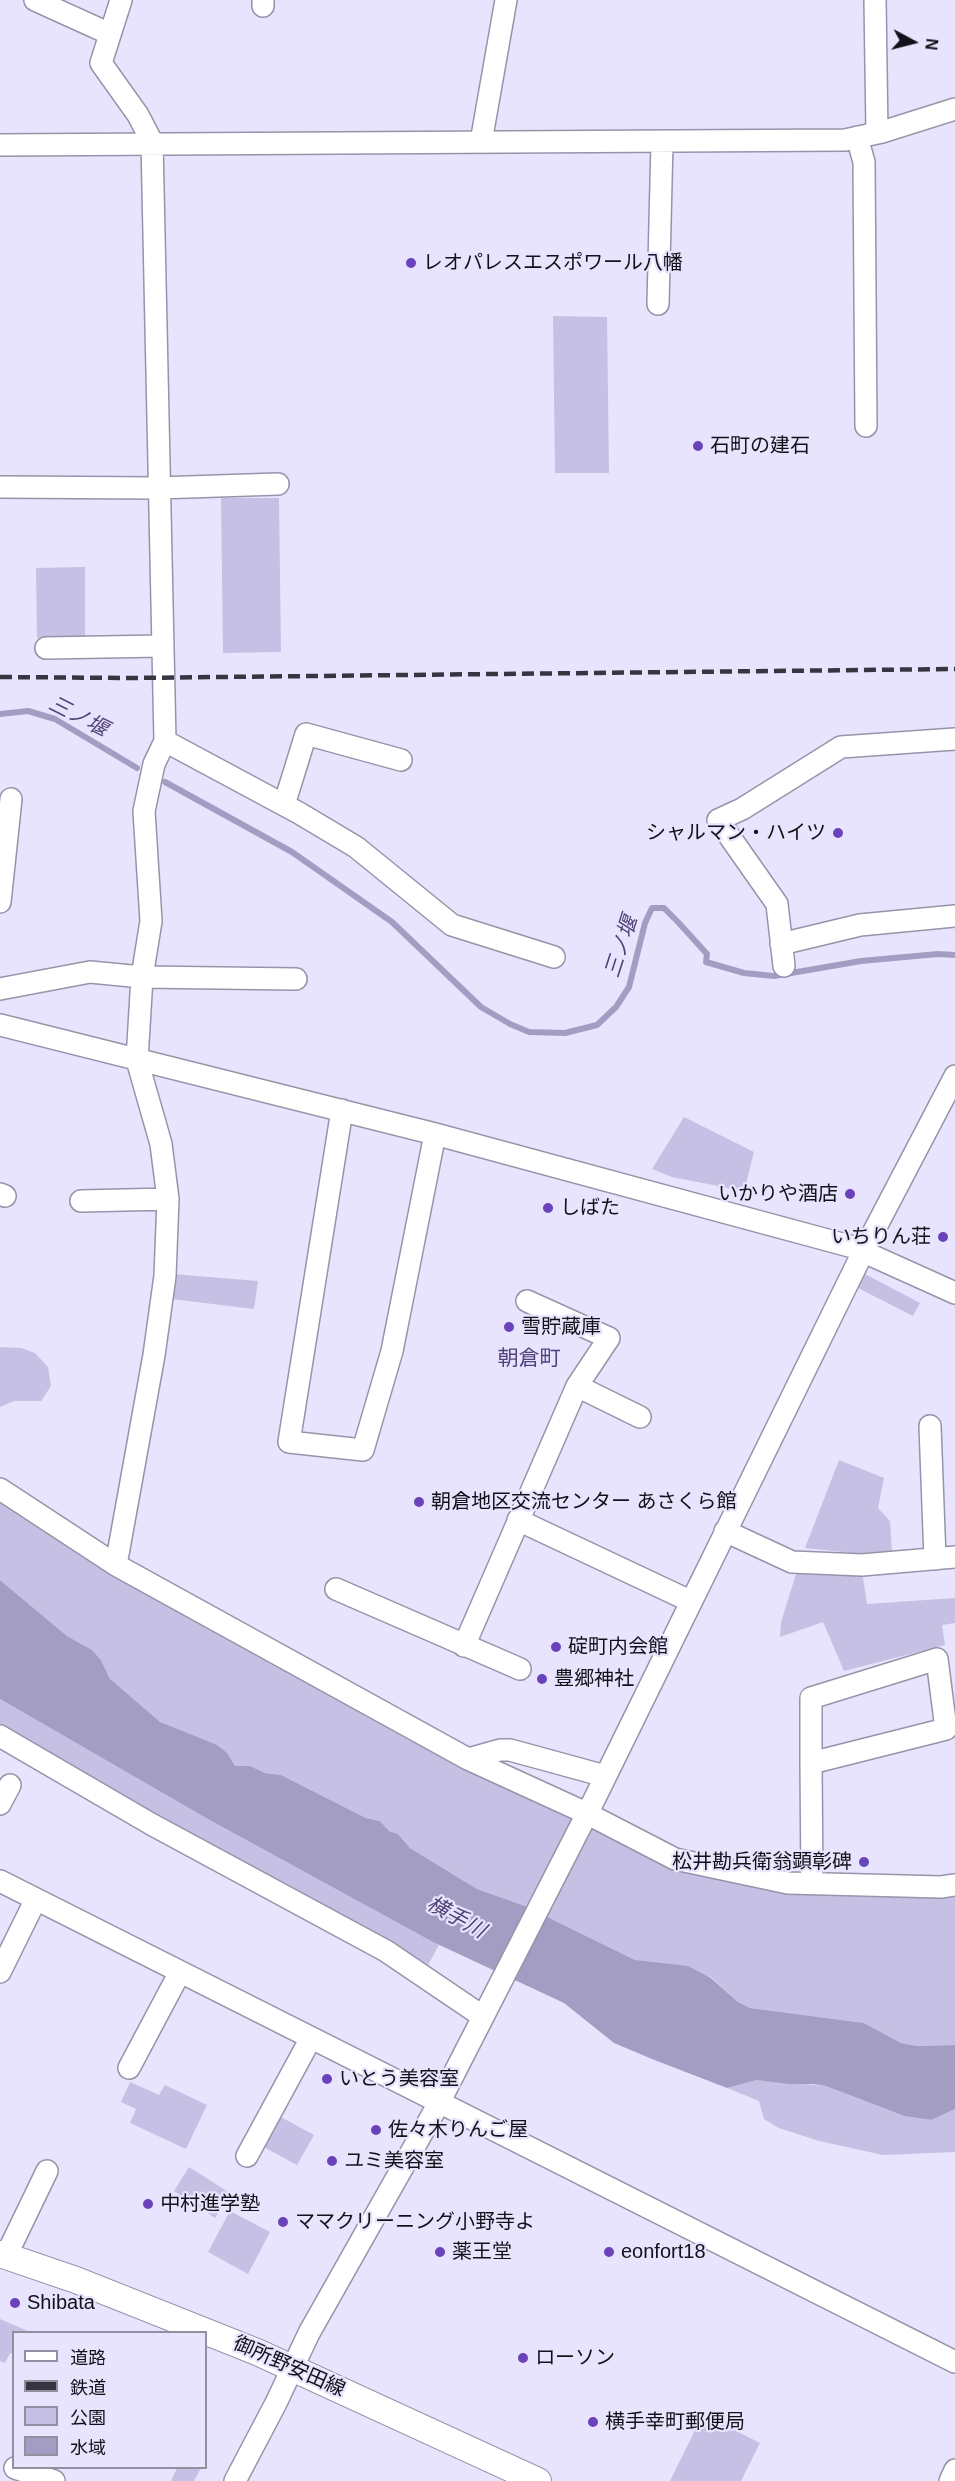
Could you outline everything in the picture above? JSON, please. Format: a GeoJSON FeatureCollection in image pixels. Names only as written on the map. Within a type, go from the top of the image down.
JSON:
{"type":"FeatureCollection","features":[{"type":"Feature","properties":{"kind":"main road","name":"御所野安田線"},"geometry":{"type":"LineString","coordinates":[[3,2255],[205,2331]]}},
{"type":"Feature","properties":{"kind":"main road","name":"御所野安田線"},"geometry":{"type":"LineString","coordinates":[[207,2332],[294,2368],[530,2479]]}},
{"type":"Feature","properties":{"kind":"street"},"geometry":{"type":"LineString","coordinates":[[35,0],[110,34]]}},
{"type":"Feature","properties":{"kind":"street"},"geometry":{"type":"LineString","coordinates":[[116,1565],[156,1344],[165,1276],[168,1199],[161,1144],[137,1060],[142,977],[150,921],[144,811],[154,764],[165,741],[161,646],[152,142],[138,115],[101,63],[121,0]]}},
{"type":"Feature","properties":{"kind":"street"},"geometry":{"type":"LineString","coordinates":[[481,142],[506,0]]}},
{"type":"Feature","properties":{"kind":"street"},"geometry":{"type":"LineString","coordinates":[[866,426],[864,162],[874,0]]}},
{"type":"Feature","properties":{"kind":"street"},"geometry":{"type":"LineString","coordinates":[[0,145],[152,142],[845,140],[955,109]]}},
{"type":"Feature","properties":{"kind":"street"},"geometry":{"type":"LineString","coordinates":[[658,304],[662,142]]}},
{"type":"Feature","properties":{"kind":"street"},"geometry":{"type":"LineString","coordinates":[[0,487],[158,488],[278,484]]}},
{"type":"Feature","properties":{"kind":"street"},"geometry":{"type":"LineString","coordinates":[[46,648],[161,646]]}},
{"type":"Feature","properties":{"kind":"street"},"geometry":{"type":"LineString","coordinates":[[284,805],[306,734],[401,760]]}},
{"type":"Feature","properties":{"kind":"street"},"geometry":{"type":"LineString","coordinates":[[784,966],[777,904],[718,820],[742,809],[841,747],[955,739]]}},
{"type":"Feature","properties":{"kind":"street"},"geometry":{"type":"LineString","coordinates":[[165,741],[356,847],[452,925],[554,957]]}},
{"type":"Feature","properties":{"kind":"street"},"geometry":{"type":"LineString","coordinates":[[0,902],[11,798]]}},
{"type":"Feature","properties":{"kind":"street"},"geometry":{"type":"LineString","coordinates":[[781,944],[860,925],[955,916]]}},
{"type":"Feature","properties":{"kind":"street"},"geometry":{"type":"LineString","coordinates":[[0,989],[90,972],[142,977],[296,979]]}},
{"type":"Feature","properties":{"kind":"street"},"geometry":{"type":"LineString","coordinates":[[0,1025],[435,1134],[864,1250],[955,1293]]}},
{"type":"Feature","properties":{"kind":"street"},"geometry":{"type":"LineString","coordinates":[[235,2481],[294,2368],[309,2332],[439,2103],[583,1821],[864,1250],[955,1076]]}},
{"type":"Feature","properties":{"kind":"street"},"geometry":{"type":"LineString","coordinates":[[342,1110],[289,1442],[363,1450],[392,1351],[435,1134]]}},
{"type":"Feature","properties":{"kind":"street"},"geometry":{"type":"LineString","coordinates":[[81,1201],[168,1199]]}},
{"type":"Feature","properties":{"kind":"street"},"geometry":{"type":"LineString","coordinates":[[464,1646],[577,1386],[609,1338],[526,1300]]}},
{"type":"Feature","properties":{"kind":"street"},"geometry":{"type":"LineString","coordinates":[[577,1386],[640,1417]]}},
{"type":"Feature","properties":{"kind":"street"},"geometry":{"type":"LineString","coordinates":[[725,1531],[792,1562],[862,1565],[945,1558],[930,1425]]}},
{"type":"Feature","properties":{"kind":"street"},"geometry":{"type":"LineString","coordinates":[[0,1489],[116,1565],[583,1821],[675,1859],[788,1883],[941,1887],[955,1885]]}},
{"type":"Feature","properties":{"kind":"street"},"geometry":{"type":"LineString","coordinates":[[518,1520],[690,1601]]}},
{"type":"Feature","properties":{"kind":"street"},"geometry":{"type":"LineString","coordinates":[[336,1589],[520,1670]]}},
{"type":"Feature","properties":{"kind":"street"},"geometry":{"type":"LineString","coordinates":[[811,1763],[946,1729],[937,1659],[811,1698],[811,1763],[812,1883]]}},
{"type":"Feature","properties":{"kind":"street"},"geometry":{"type":"LineString","coordinates":[[0,1736],[151,1824],[386,1951],[483,2014]]}},
{"type":"Feature","properties":{"kind":"street"},"geometry":{"type":"LineString","coordinates":[[468,1760],[500,1750],[510,1750],[605,1776]]}},
{"type":"Feature","properties":{"kind":"street"},"geometry":{"type":"LineString","coordinates":[[0,1881],[955,2362]]}},
{"type":"Feature","properties":{"kind":"street"},"geometry":{"type":"LineString","coordinates":[[0,1972],[36,1899]]}},
{"type":"Feature","properties":{"kind":"street"},"geometry":{"type":"LineString","coordinates":[[129,2068],[180,1972]]}},
{"type":"Feature","properties":{"kind":"street"},"geometry":{"type":"LineString","coordinates":[[247,2156],[311,2038]]}},
{"type":"Feature","properties":{"kind":"street"},"geometry":{"type":"LineString","coordinates":[[3,2255],[47,2171]]}},
{"type":"Feature","properties":{"kind":"street"},"geometry":{"type":"LineString","coordinates":[[20,2469],[54,2481]]}},
{"type":"Feature","properties":{"kind":"street"},"geometry":{"type":"LineString","coordinates":[[950,2481],[955,2470]]}},
{"type":"Feature","properties":{"kind":"green space"},"geometry":{"type":"Polygon","coordinates":[[[553,316],[607,317],[609,473],[555,473],[553,316]]]}},
{"type":"Feature","properties":{"kind":"green space"},"geometry":{"type":"Polygon","coordinates":[[[221,498],[279,498],[281,652],[223,653],[221,498]]]}},
{"type":"Feature","properties":{"kind":"green space"},"geometry":{"type":"Polygon","coordinates":[[[85,567],[85,638],[37,638],[36,568],[85,567]]]}},
{"type":"Feature","properties":{"kind":"green space"},"geometry":{"type":"Polygon","coordinates":[[[684,1117],[754,1152],[744,1191],[672,1177],[652,1169],[684,1117]]]}},
{"type":"Feature","properties":{"kind":"green space"},"geometry":{"type":"Polygon","coordinates":[[[173,1274],[258,1281],[254,1309],[171,1299],[173,1274]]]}},
{"type":"Feature","properties":{"kind":"green space"},"geometry":{"type":"Polygon","coordinates":[[[865,1274],[920,1303],[913,1316],[858,1288],[865,1274]]]}},
{"type":"Feature","properties":{"kind":"green space"},"geometry":{"type":"Polygon","coordinates":[[[0,1347],[21,1348],[35,1353],[48,1367],[51,1386],[41,1401],[14,1401],[0,1407],[0,1347]]]}},
{"type":"Feature","properties":{"kind":"green space"},"geometry":{"type":"Polygon","coordinates":[[[839,1460],[884,1478],[878,1508],[890,1521],[892,1553],[863,1554],[805,1548],[839,1460]]]}},
{"type":"Feature","properties":{"kind":"green space"},"geometry":{"type":"Polygon","coordinates":[[[0,1489],[116,1565],[675,1859],[788,1883],[955,1885],[955,2045],[917,2046],[901,2043],[864,2023],[750,2008],[738,2002],[711,1977],[635,1960],[525,1906],[477,1889],[410,1848],[398,1834],[389,1831],[380,1821],[366,1818],[281,1775],[265,1773],[250,1766],[234,1766],[227,1753],[160,1722],[123,1693],[110,1679],[101,1660],[92,1650],[67,1636],[0,1580],[0,1489]]]}},
{"type":"Feature","properties":{"kind":"green space"},"geometry":{"type":"Polygon","coordinates":[[[797,1571],[862,1571],[867,1604],[955,1598],[955,1623],[942,1625],[945,1645],[844,1671],[823,1622],[780,1637],[781,1622],[797,1571]]]}},
{"type":"Feature","properties":{"kind":"green space"},"geometry":{"type":"Polygon","coordinates":[[[0,1699],[206,1818],[439,1945],[422,1976],[0,1736],[0,1699]]]}},
{"type":"Feature","properties":{"kind":"green space"},"geometry":{"type":"Polygon","coordinates":[[[757,2080],[826,2086],[904,2116],[930,2120],[955,2109],[955,2152],[883,2155],[819,2141],[779,2128],[764,2119],[759,2101],[727,2088],[757,2080]]]}},
{"type":"Feature","properties":{"kind":"green space"},"geometry":{"type":"Polygon","coordinates":[[[130,2082],[159,2095],[165,2085],[207,2105],[186,2149],[130,2123],[136,2109],[121,2102],[130,2082]]]}},
{"type":"Feature","properties":{"kind":"green space"},"geometry":{"type":"Polygon","coordinates":[[[279,2116],[314,2135],[297,2165],[262,2146],[279,2116]]]}},
{"type":"Feature","properties":{"kind":"green space"},"geometry":{"type":"Polygon","coordinates":[[[189,2167],[230,2193],[215,2218],[174,2191],[189,2167]]]}},
{"type":"Feature","properties":{"kind":"green space"},"geometry":{"type":"Polygon","coordinates":[[[230,2211],[270,2232],[248,2274],[208,2252],[230,2211]]]}},
{"type":"Feature","properties":{"kind":"green space"},"geometry":{"type":"Polygon","coordinates":[[[0,2319],[28,2331],[12,2331],[12,2354],[10,2353],[5,2363],[0,2361],[0,2319]]]}},
{"type":"Feature","properties":{"kind":"green space"},"geometry":{"type":"Polygon","coordinates":[[[703,2414],[760,2443],[741,2481],[670,2481],[703,2414]]]}},
{"type":"Feature","properties":{"kind":"green space"},"geometry":{"type":"Polygon","coordinates":[[[177,2469],[200,2469],[194,2481],[171,2481],[177,2469]]]}},
{"type":"Feature","properties":{"kind":"water","name":"横手川"},"geometry":{"type":"Polygon","coordinates":[[[0,1580],[67,1636],[92,1650],[101,1660],[110,1679],[160,1722],[217,1745],[227,1753],[235,1766],[250,1766],[265,1773],[281,1775],[366,1818],[380,1821],[389,1831],[398,1834],[410,1848],[477,1889],[525,1906],[635,1960],[688,1966],[711,1978],[738,2002],[750,2008],[864,2023],[901,2043],[917,2046],[955,2045],[955,2109],[931,2120],[904,2116],[826,2086],[757,2080],[727,2088],[652,2059],[614,2043],[564,2003],[433,1942],[206,1818],[0,1699],[0,1580]]]}},
{"type":"Feature","properties":{"kind":"waterway","name":"三ノ堰"},"geometry":{"type":"LineString","coordinates":[[0,714],[28,711],[55,719],[137,768]]}},
{"type":"Feature","properties":{"kind":"waterway","name":"三ノ堰"},"geometry":{"type":"LineString","coordinates":[[165,782],[292,852],[392,922],[481,1007],[529,1032],[565,1033],[597,1025],[616,1007],[629,987],[645,923],[652,908],[664,908],[707,954],[706,962],[744,973],[774,976],[861,961],[938,954],[955,955]]}},
{"type":"Feature","properties":{"kind":"railway"},"geometry":{"type":"LineString","coordinates":[[0,677],[129,678],[955,669]]}},
{"type":"Feature","properties":{"kind":"place","name":"レオパレスエスポワール八幡"},"geometry":{"type":"Point","coordinates":[411,263]}},
{"type":"Feature","properties":{"kind":"place","name":"石町の建石"},"geometry":{"type":"Point","coordinates":[698,446]}},
{"type":"Feature","properties":{"kind":"place","name":"シャルマン・ハイツ"},"geometry":{"type":"Point","coordinates":[838,833]}},
{"type":"Feature","properties":{"kind":"place","name":"いかりや酒店"},"geometry":{"type":"Point","coordinates":[850,1194]}},
{"type":"Feature","properties":{"kind":"place","name":"しばた"},"geometry":{"type":"Point","coordinates":[548,1208]}},
{"type":"Feature","properties":{"kind":"place","name":"いちりん荘"},"geometry":{"type":"Point","coordinates":[943,1237]}},
{"type":"Feature","properties":{"kind":"place","name":"雪貯蔵庫"},"geometry":{"type":"Point","coordinates":[509,1327]}},
{"type":"Feature","properties":{"kind":"place","name":"朝倉地区交流センター あさくら館"},"geometry":{"type":"Point","coordinates":[419,1502]}},
{"type":"Feature","properties":{"kind":"place","name":"碇町内会館"},"geometry":{"type":"Point","coordinates":[556,1647]}},
{"type":"Feature","properties":{"kind":"place","name":"豊郷神社"},"geometry":{"type":"Point","coordinates":[542,1679]}},
{"type":"Feature","properties":{"kind":"place","name":"松井勘兵衛翁顕彰碑"},"geometry":{"type":"Point","coordinates":[864,1862]}},
{"type":"Feature","properties":{"kind":"place","name":"いとう美容室"},"geometry":{"type":"Point","coordinates":[327,2079]}},
{"type":"Feature","properties":{"kind":"place","name":"佐々木りんご屋"},"geometry":{"type":"Point","coordinates":[376,2130]}},
{"type":"Feature","properties":{"kind":"place","name":"ユミ美容室"},"geometry":{"type":"Point","coordinates":[332,2161]}},
{"type":"Feature","properties":{"kind":"place","name":"中村進学塾"},"geometry":{"type":"Point","coordinates":[148,2204]}},
{"type":"Feature","properties":{"kind":"place","name":"ママクリーニング小野寺よ"},"geometry":{"type":"Point","coordinates":[283,2222]}},
{"type":"Feature","properties":{"kind":"place","name":"薬王堂"},"geometry":{"type":"Point","coordinates":[440,2252]}},
{"type":"Feature","properties":{"kind":"place","name":"eonfort18"},"geometry":{"type":"Point","coordinates":[609,2252]}},
{"type":"Feature","properties":{"kind":"place","name":"Shibata"},"geometry":{"type":"Point","coordinates":[15,2303]}},
{"type":"Feature","properties":{"kind":"place","name":"ローソン"},"geometry":{"type":"Point","coordinates":[523,2358]}},
{"type":"Feature","properties":{"kind":"place","name":"横手幸町郵便局"},"geometry":{"type":"Point","coordinates":[593,2422]}},
{"type":"Feature","properties":{"kind":"district","name":"朝倉町"},"geometry":{"type":"Point","coordinates":[529,1359]}}]}
